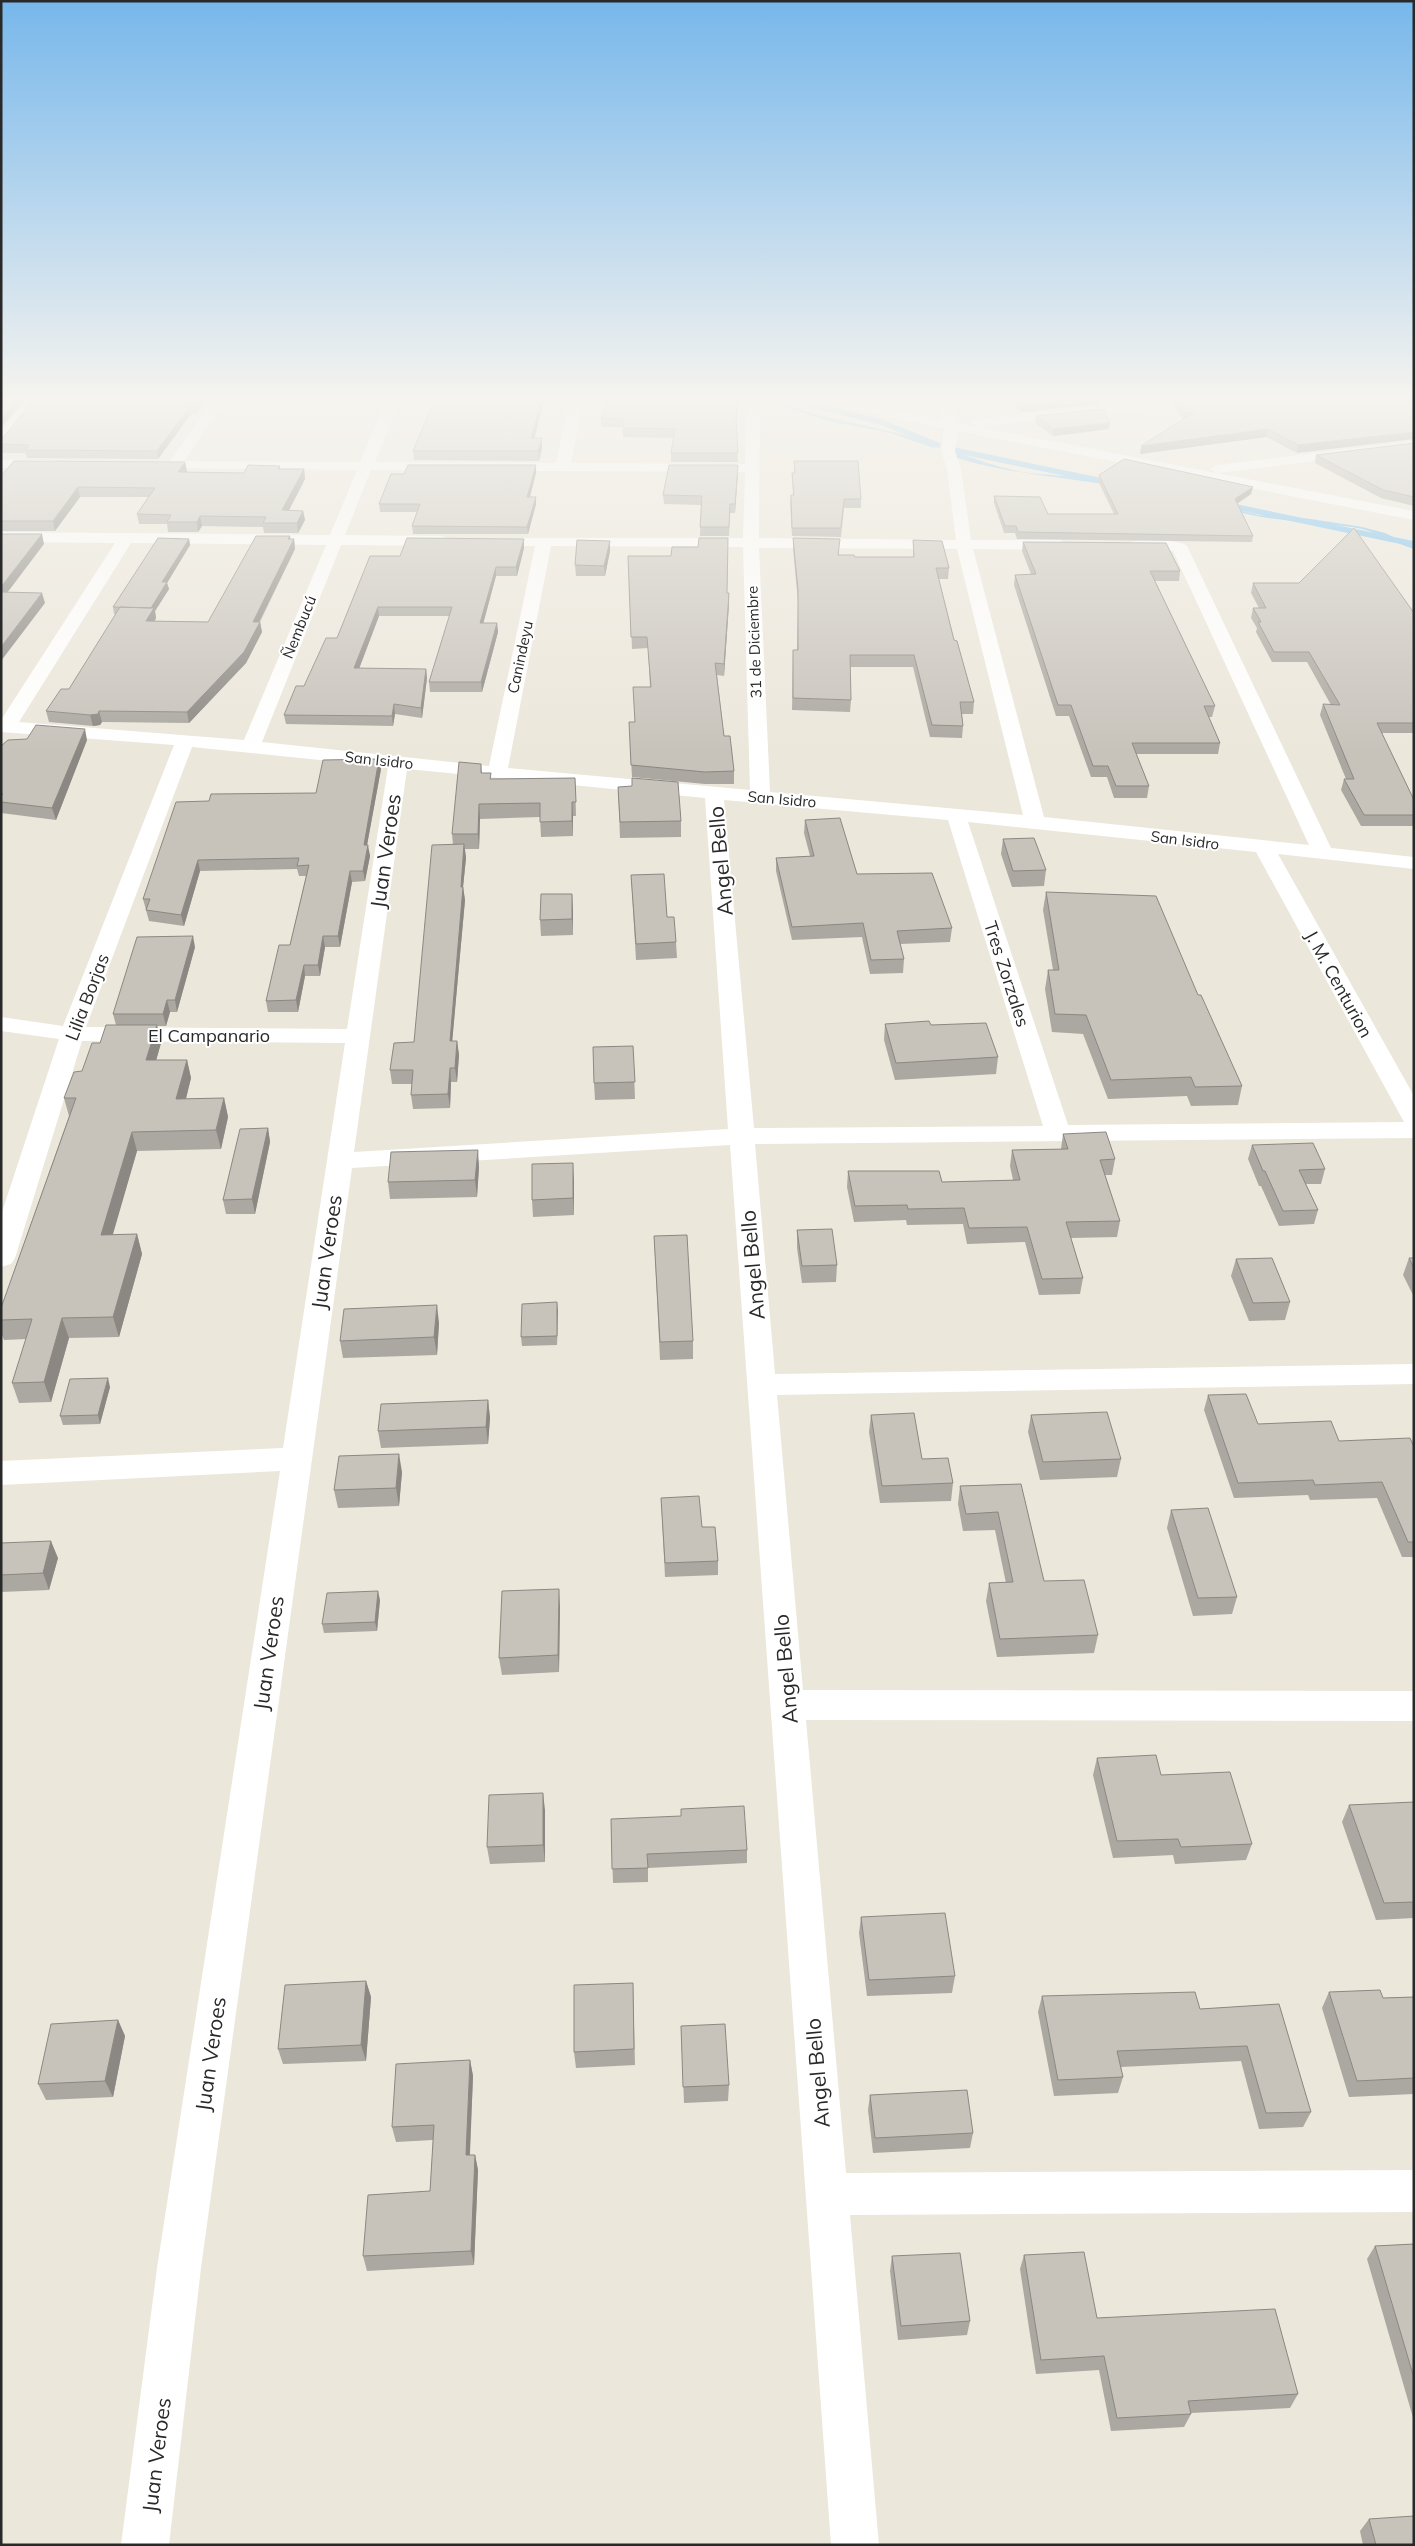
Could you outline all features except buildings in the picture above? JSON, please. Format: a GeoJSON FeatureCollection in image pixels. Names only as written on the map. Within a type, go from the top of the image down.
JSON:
{"type":"FeatureCollection","features":[{"type":"Feature","properties":{"kind":"street","name":"Ñembucú"},"geometry":{"type":"LineString","coordinates":[[251,746],[346,516]]}},
{"type":"Feature","properties":{"kind":"street","name":"31 de Diciembre"},"geometry":{"type":"LineString","coordinates":[[751,516],[760,797]]}},
{"type":"Feature","properties":{"kind":"street"},"geometry":{"type":"LineString","coordinates":[[960,516],[964,544],[1035,822]]}},
{"type":"Feature","properties":{"kind":"street"},"geometry":{"type":"LineString","coordinates":[[1,537],[454,541]]}},
{"type":"Feature","properties":{"kind":"street"},"geometry":{"type":"LineString","coordinates":[[4,727],[126,538]]}},
{"type":"Feature","properties":{"kind":"street"},"geometry":{"type":"LineString","coordinates":[[474,541],[1072,545]]}},
{"type":"Feature","properties":{"kind":"street","name":"Canindeyu"},"geometry":{"type":"LineString","coordinates":[[497,773],[544,541]]}},
{"type":"Feature","properties":{"kind":"street"},"geometry":{"type":"LineString","coordinates":[[1111,545],[1179,546],[1324,855]]}},
{"type":"Feature","properties":{"kind":"street","name":"San Isidro"},"geometry":{"type":"LineString","coordinates":[[4,727],[251,746],[497,773],[1035,822],[1265,849],[1414,863]]}},
{"type":"Feature","properties":{"kind":"street","name":"Lilia Borjas"},"geometry":{"type":"LineString","coordinates":[[1,1258],[72,1034],[185,741]]}},
{"type":"Feature","properties":{"kind":"street","name":"Juan Veroes"},"geometry":{"type":"LineString","coordinates":[[144,2545],[179,2268],[398,762]]}},
{"type":"Feature","properties":{"kind":"street","name":"Angel Bello"},"geometry":{"type":"LineString","coordinates":[[714,793],[855,2545]]}},
{"type":"Feature","properties":{"kind":"street","name":"Tres Zorzales"},"geometry":{"type":"LineString","coordinates":[[956,815],[1058,1133]]}},
{"type":"Feature","properties":{"kind":"street","name":"J. M. Centurion"},"geometry":{"type":"LineString","coordinates":[[1265,849],[1414,1119]]}},
{"type":"Feature","properties":{"kind":"street","name":"El Campanario"},"geometry":{"type":"LineString","coordinates":[[1,1024],[72,1034],[358,1036]]}},
{"type":"Feature","properties":{"kind":"street"},"geometry":{"type":"LineString","coordinates":[[340,1161],[742,1136],[1414,1130]]}},
{"type":"Feature","properties":{"kind":"street"},"geometry":{"type":"LineString","coordinates":[[762,1385],[1414,1374]]}},
{"type":"Feature","properties":{"kind":"street"},"geometry":{"type":"LineString","coordinates":[[1,1473],[296,1459]]}},
{"type":"Feature","properties":{"kind":"street"},"geometry":{"type":"LineString","coordinates":[[788,1705],[1414,1706]]}},
{"type":"Feature","properties":{"kind":"street"},"geometry":{"type":"LineString","coordinates":[[827,2194],[1414,2191]]}},
{"type":"Feature","properties":{"kind":"water"},"geometry":{"type":"Polygon","coordinates":[[[1256,516],[1311,519],[1362,527],[1385,533],[1414,547],[1414,549],[1376,533],[1360,529],[1256,516]]]}},
{"type":"Feature","properties":{"kind":"waterway"},"geometry":{"type":"LineString","coordinates":[[1279,516],[1414,544]]}}]}
